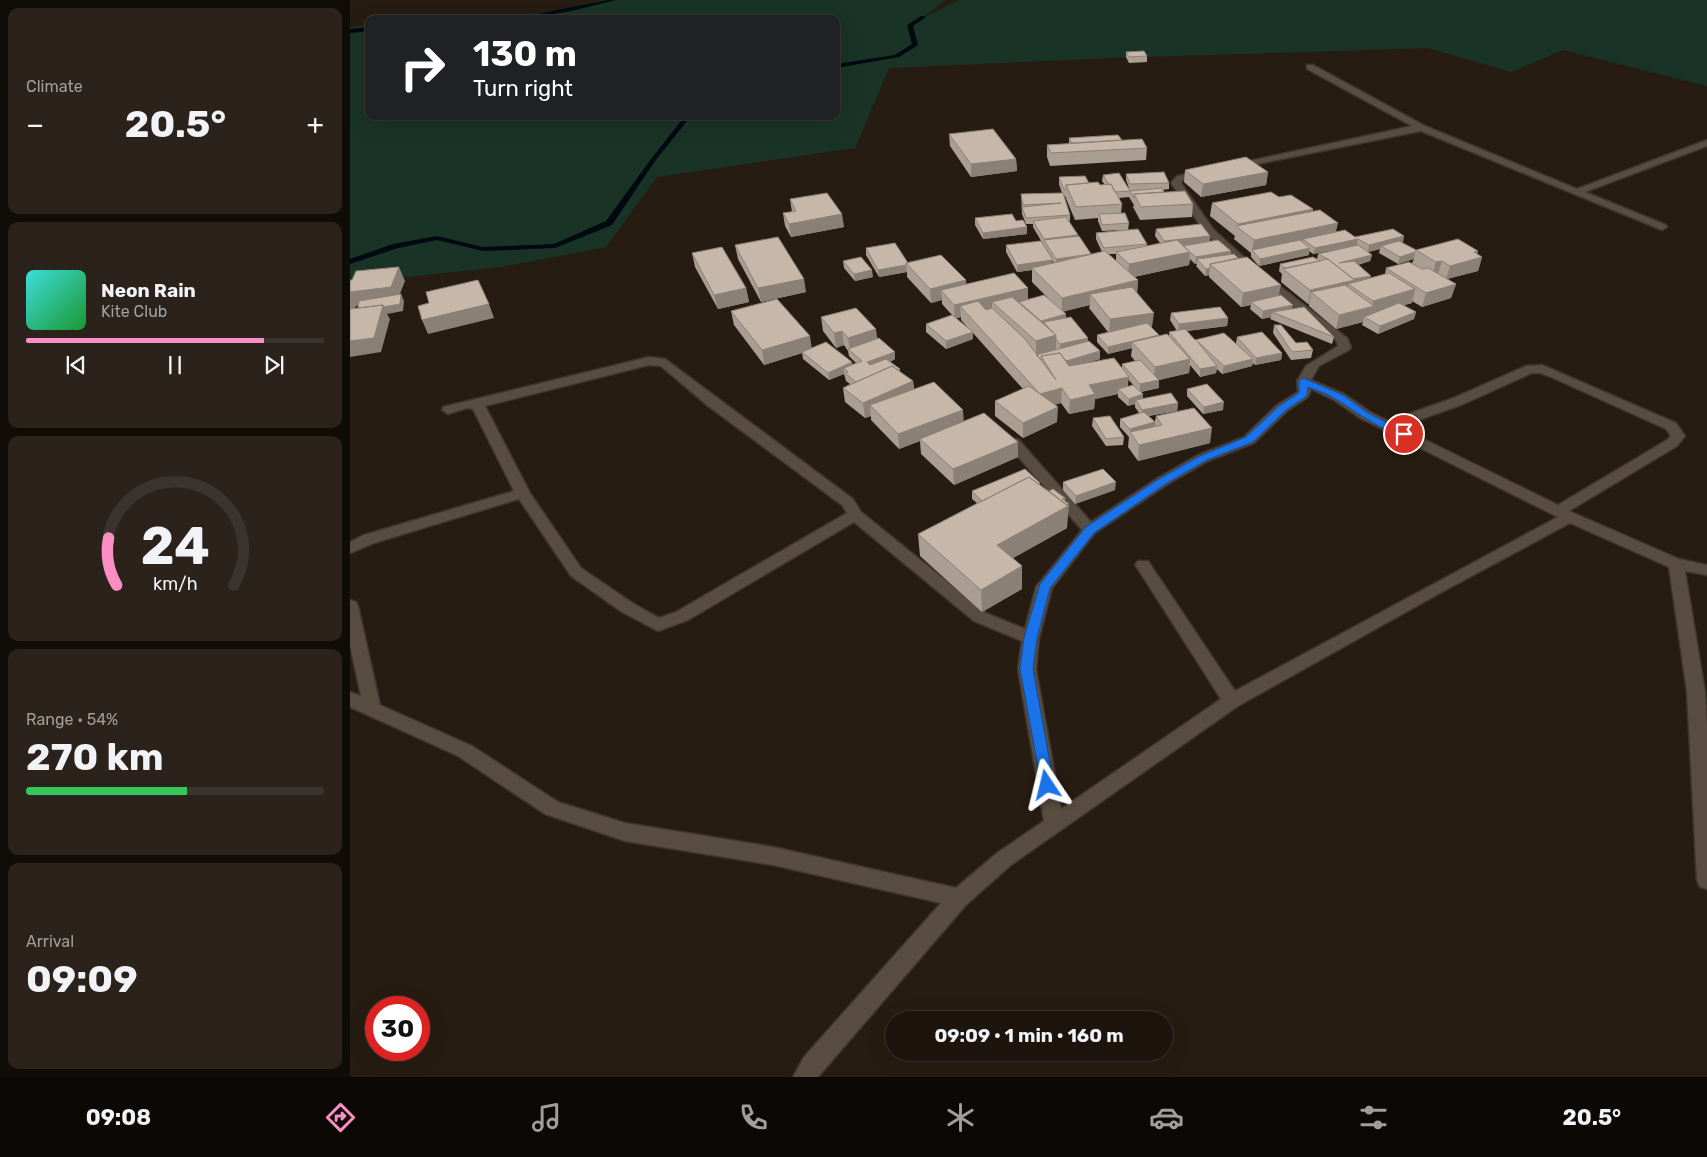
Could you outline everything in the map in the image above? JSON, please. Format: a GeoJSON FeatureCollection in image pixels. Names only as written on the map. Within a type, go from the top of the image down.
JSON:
{"type":"FeatureCollection","features":[{"type":"Feature","properties":{"kind":"street"},"geometry":{"type":"LineString","coordinates":[[1310,67],[1422,128],[1579,191],[1662,227]]}},
{"type":"Feature","properties":{"kind":"street"},"geometry":{"type":"LineString","coordinates":[[1228,169],[1414,128],[1422,128]]}},
{"type":"Feature","properties":{"kind":"street"},"geometry":{"type":"LineString","coordinates":[[1579,191],[1707,144]]}},
{"type":"Feature","properties":{"kind":"street"},"geometry":{"type":"LineString","coordinates":[[1054,824],[1027,669],[1031,638],[1044,587],[1090,530],[1171,476],[1203,458],[1249,440],[1282,408],[1304,394],[1303,381],[1312,364],[1345,347],[1341,338],[1251,269],[1210,232],[1176,184],[1180,178],[1209,172]]}},
{"type":"Feature","properties":{"kind":"street"},"geometry":{"type":"LineString","coordinates":[[448,410],[466,404],[476,404],[649,362],[665,364],[713,403],[848,502],[855,515],[980,617],[1031,638]]}},
{"type":"Feature","properties":{"kind":"street"},"geometry":{"type":"LineString","coordinates":[[804,1077],[812,1065],[959,898],[1004,859],[1232,701],[1434,589],[1564,514],[1672,443],[1678,436],[1671,426],[1542,369],[1530,369],[1456,402],[1388,426]]}},
{"type":"Feature","properties":{"kind":"street"},"geometry":{"type":"LineString","coordinates":[[1303,381],[1339,397],[1365,415],[1564,514],[1676,564],[1707,570]]}},
{"type":"Feature","properties":{"kind":"street"},"geometry":{"type":"LineString","coordinates":[[476,404],[523,494],[576,572],[628,608],[658,625],[682,616],[855,515]]}},
{"type":"Feature","properties":{"kind":"street"},"geometry":{"type":"LineString","coordinates":[[1013,442],[1090,530]]}},
{"type":"Feature","properties":{"kind":"street"},"geometry":{"type":"LineString","coordinates":[[350,548],[378,536],[523,494]]}},
{"type":"Feature","properties":{"kind":"street"},"geometry":{"type":"LineString","coordinates":[[1676,564],[1696,692],[1707,880]]}},
{"type":"Feature","properties":{"kind":"street"},"geometry":{"type":"LineString","coordinates":[[1143,565],[1232,701]]}},
{"type":"Feature","properties":{"kind":"street"},"geometry":{"type":"LineString","coordinates":[[350,606],[372,708]]}},
{"type":"Feature","properties":{"kind":"street"},"geometry":{"type":"LineString","coordinates":[[350,699],[465,751],[552,808],[624,832],[773,856],[959,898]]}},
{"type":"Feature","properties":{"kind":"green space"},"geometry":{"type":"Polygon","coordinates":[[[603,0],[946,0],[915,22],[959,0],[1707,0],[1707,86],[1563,50],[1511,72],[1428,48],[1110,58],[889,68],[855,148],[657,177],[606,247],[501,267],[350,283],[350,27],[365,25],[365,120],[840,120],[840,15],[523,15],[563,9],[603,0]]]}},
{"type":"Feature","properties":{"kind":"building"},"geometry":{"type":"Polygon","coordinates":[[[1144,51],[1147,56],[1129,57],[1126,52],[1144,51]]]}},
{"type":"Feature","properties":{"kind":"building"},"geometry":{"type":"Polygon","coordinates":[[[993,129],[1016,159],[971,164],[949,134],[993,129]]]}},
{"type":"Feature","properties":{"kind":"building"},"geometry":{"type":"Polygon","coordinates":[[[1118,135],[1122,140],[1072,143],[1069,138],[1118,135]]]}},
{"type":"Feature","properties":{"kind":"building"},"geometry":{"type":"Polygon","coordinates":[[[1142,139],[1147,148],[1051,153],[1047,145],[1142,139]]]}},
{"type":"Feature","properties":{"kind":"building"},"geometry":{"type":"Polygon","coordinates":[[[1246,157],[1268,172],[1203,184],[1185,170],[1246,157]]]}},
{"type":"Feature","properties":{"kind":"building"},"geometry":{"type":"Polygon","coordinates":[[[1164,172],[1169,183],[1130,184],[1126,174],[1164,172]]]}},
{"type":"Feature","properties":{"kind":"building"},"geometry":{"type":"Polygon","coordinates":[[[1119,173],[1130,191],[1115,192],[1103,175],[1119,173]]]}},
{"type":"Feature","properties":{"kind":"building"},"geometry":{"type":"Polygon","coordinates":[[[1085,176],[1089,183],[1066,185],[1065,190],[1059,177],[1085,176]]]}},
{"type":"Feature","properties":{"kind":"building"},"geometry":{"type":"Polygon","coordinates":[[[1098,182],[1100,185],[1111,184],[1122,204],[1076,207],[1066,185],[1098,182]]]}},
{"type":"Feature","properties":{"kind":"building"},"geometry":{"type":"Polygon","coordinates":[[[1162,188],[1164,192],[1134,194],[1134,198],[1130,191],[1162,188]]]}},
{"type":"Feature","properties":{"kind":"building"},"geometry":{"type":"Polygon","coordinates":[[[1185,191],[1193,204],[1141,207],[1134,194],[1185,191]]]}},
{"type":"Feature","properties":{"kind":"building"},"geometry":{"type":"Polygon","coordinates":[[[1271,192],[1279,197],[1291,195],[1313,209],[1238,224],[1212,203],[1271,192]]]}},
{"type":"Feature","properties":{"kind":"building"},"geometry":{"type":"Polygon","coordinates":[[[827,193],[842,214],[789,224],[783,213],[796,211],[790,199],[827,193]]]}},
{"type":"Feature","properties":{"kind":"building"},"geometry":{"type":"Polygon","coordinates":[[[1063,193],[1070,215],[1026,218],[1022,207],[1061,203],[1023,205],[1021,194],[1063,193]]]}},
{"type":"Feature","properties":{"kind":"building"},"geometry":{"type":"Polygon","coordinates":[[[1320,210],[1338,223],[1254,240],[1236,226],[1320,210]]]}},
{"type":"Feature","properties":{"kind":"building"},"geometry":{"type":"Polygon","coordinates":[[[1125,213],[1129,223],[1102,225],[1099,214],[1125,213]]]}},
{"type":"Feature","properties":{"kind":"building"},"geometry":{"type":"Polygon","coordinates":[[[1012,214],[1016,221],[1023,220],[1027,227],[983,233],[975,218],[1012,214]]]}},
{"type":"Feature","properties":{"kind":"building"},"geometry":{"type":"Polygon","coordinates":[[[1066,217],[1078,235],[1044,239],[1033,221],[1066,217]]]}},
{"type":"Feature","properties":{"kind":"building"},"geometry":{"type":"Polygon","coordinates":[[[1201,224],[1210,236],[1164,241],[1156,229],[1201,224]]]}},
{"type":"Feature","properties":{"kind":"building"},"geometry":{"type":"Polygon","coordinates":[[[1138,229],[1147,244],[1104,248],[1096,233],[1138,229]]]}},
{"type":"Feature","properties":{"kind":"building"},"geometry":{"type":"Polygon","coordinates":[[[1393,229],[1404,236],[1369,245],[1358,239],[1315,248],[1303,239],[1345,230],[1355,237],[1393,229]]]}},
{"type":"Feature","properties":{"kind":"building"},"geometry":{"type":"Polygon","coordinates":[[[1079,236],[1091,254],[1056,259],[1044,240],[1079,236]]]}},
{"type":"Feature","properties":{"kind":"building"},"geometry":{"type":"Polygon","coordinates":[[[778,237],[804,279],[758,288],[735,245],[778,237]]]}},
{"type":"Feature","properties":{"kind":"building"},"geometry":{"type":"Polygon","coordinates":[[[1458,239],[1478,251],[1474,252],[1482,257],[1450,266],[1442,261],[1436,262],[1416,250],[1458,239]]]}},
{"type":"Feature","properties":{"kind":"building"},"geometry":{"type":"Polygon","coordinates":[[[1177,240],[1190,252],[1129,264],[1116,252],[1177,240]]]}},
{"type":"Feature","properties":{"kind":"building"},"geometry":{"type":"Polygon","coordinates":[[[1218,240],[1231,251],[1196,257],[1183,246],[1218,240]]]}},
{"type":"Feature","properties":{"kind":"building"},"geometry":{"type":"Polygon","coordinates":[[[1300,240],[1310,248],[1260,259],[1252,250],[1300,240]]]}},
{"type":"Feature","properties":{"kind":"building"},"geometry":{"type":"Polygon","coordinates":[[[1041,241],[1053,260],[1017,265],[1006,245],[1041,241]]]}},
{"type":"Feature","properties":{"kind":"building"},"geometry":{"type":"Polygon","coordinates":[[[1399,241],[1416,250],[1415,252],[1400,257],[1381,246],[1399,241]]]}},
{"type":"Feature","properties":{"kind":"building"},"geometry":{"type":"Polygon","coordinates":[[[895,243],[908,263],[878,270],[866,248],[895,243]]]}},
{"type":"Feature","properties":{"kind":"building"},"geometry":{"type":"Polygon","coordinates":[[[1358,245],[1372,255],[1339,263],[1354,261],[1371,276],[1353,279],[1328,259],[1318,254],[1358,245]]]}},
{"type":"Feature","properties":{"kind":"building"},"geometry":{"type":"Polygon","coordinates":[[[722,247],[746,288],[714,295],[692,253],[722,247]]]}},
{"type":"Feature","properties":{"kind":"building"},"geometry":{"type":"Polygon","coordinates":[[[1105,251],[1138,280],[1062,298],[1032,268],[1105,251]]]}},
{"type":"Feature","properties":{"kind":"building"},"geometry":{"type":"Polygon","coordinates":[[[1234,254],[1238,258],[1210,264],[1210,268],[1206,269],[1197,259],[1234,254]]]}},
{"type":"Feature","properties":{"kind":"building"},"geometry":{"type":"Polygon","coordinates":[[[941,255],[966,280],[930,289],[906,263],[941,255]]]}},
{"type":"Feature","properties":{"kind":"building"},"geometry":{"type":"Polygon","coordinates":[[[861,257],[872,270],[854,274],[843,261],[861,257]]]}},
{"type":"Feature","properties":{"kind":"building"},"geometry":{"type":"Polygon","coordinates":[[[1247,257],[1281,285],[1243,293],[1210,264],[1247,257]]]}},
{"type":"Feature","properties":{"kind":"building"},"geometry":{"type":"Polygon","coordinates":[[[1313,257],[1320,261],[1285,268],[1280,264],[1313,257]]]}},
{"type":"Feature","properties":{"kind":"building"},"geometry":{"type":"Polygon","coordinates":[[[1328,259],[1355,280],[1310,290],[1283,269],[1328,259]]]}},
{"type":"Feature","properties":{"kind":"building"},"geometry":{"type":"Polygon","coordinates":[[[1409,262],[1422,269],[1428,268],[1456,284],[1426,293],[1386,268],[1409,262]]]}},
{"type":"Feature","properties":{"kind":"building"},"geometry":{"type":"Polygon","coordinates":[[[399,267],[391,287],[350,292],[350,280],[352,280],[356,271],[399,267]]]}},
{"type":"Feature","properties":{"kind":"building"},"geometry":{"type":"Polygon","coordinates":[[[1014,273],[1028,288],[954,305],[941,290],[1014,273]]]}},
{"type":"Feature","properties":{"kind":"building"},"geometry":{"type":"Polygon","coordinates":[[[1389,273],[1415,289],[1373,301],[1348,284],[1389,273]]]}},
{"type":"Feature","properties":{"kind":"building"},"geometry":{"type":"Polygon","coordinates":[[[478,280],[489,304],[422,320],[418,306],[429,303],[426,292],[478,280]]]}},
{"type":"Feature","properties":{"kind":"building"},"geometry":{"type":"Polygon","coordinates":[[[1345,285],[1374,306],[1339,315],[1311,292],[1345,285]]]}},
{"type":"Feature","properties":{"kind":"building"},"geometry":{"type":"Polygon","coordinates":[[[1132,287],[1154,313],[1110,319],[1090,294],[1132,287]]]}},
{"type":"Feature","properties":{"kind":"building"},"geometry":{"type":"Polygon","coordinates":[[[401,294],[400,304],[358,308],[359,301],[401,294]]]}},
{"type":"Feature","properties":{"kind":"building"},"geometry":{"type":"Polygon","coordinates":[[[1044,295],[1066,314],[1041,321],[1019,302],[1044,295]]]}},
{"type":"Feature","properties":{"kind":"building"},"geometry":{"type":"Polygon","coordinates":[[[1281,295],[1293,305],[1263,311],[1251,302],[1281,295]]]}},
{"type":"Feature","properties":{"kind":"building"},"geometry":{"type":"Polygon","coordinates":[[[1012,297],[1056,335],[1036,341],[992,302],[1012,297]]]}},
{"type":"Feature","properties":{"kind":"building"},"geometry":{"type":"Polygon","coordinates":[[[777,299],[810,336],[762,350],[731,311],[777,299]]]}},
{"type":"Feature","properties":{"kind":"building"},"geometry":{"type":"Polygon","coordinates":[[[978,301],[986,310],[992,308],[1025,339],[1056,380],[1041,356],[1060,353],[1069,366],[1114,358],[1129,377],[1089,385],[1095,394],[1070,400],[1062,388],[1040,394],[960,306],[978,301]]]}},
{"type":"Feature","properties":{"kind":"building"},"geometry":{"type":"Polygon","coordinates":[[[1399,303],[1416,312],[1380,326],[1364,317],[1399,303]]]}},
{"type":"Feature","properties":{"kind":"building"},"geometry":{"type":"Polygon","coordinates":[[[383,305],[374,338],[350,341],[350,309],[383,305]]]}},
{"type":"Feature","properties":{"kind":"building"},"geometry":{"type":"Polygon","coordinates":[[[1220,307],[1228,318],[1179,324],[1171,313],[1220,307]]]}},
{"type":"Feature","properties":{"kind":"building"},"geometry":{"type":"Polygon","coordinates":[[[1304,307],[1334,337],[1272,312],[1304,307]]]}},
{"type":"Feature","properties":{"kind":"building"},"geometry":{"type":"Polygon","coordinates":[[[856,308],[876,329],[848,338],[842,331],[834,333],[821,317],[856,308]]]}},
{"type":"Feature","properties":{"kind":"building"},"geometry":{"type":"Polygon","coordinates":[[[952,315],[973,332],[946,341],[926,324],[952,315]]]}},
{"type":"Feature","properties":{"kind":"building"},"geometry":{"type":"Polygon","coordinates":[[[1071,317],[1088,338],[1060,344],[1056,339],[1056,335],[1044,322],[1071,317]]]}},
{"type":"Feature","properties":{"kind":"building"},"geometry":{"type":"Polygon","coordinates":[[[1147,323],[1159,335],[1108,347],[1097,335],[1147,323]]]}},
{"type":"Feature","properties":{"kind":"building"},"geometry":{"type":"Polygon","coordinates":[[[1274,325],[1281,325],[1296,343],[1307,342],[1313,350],[1292,352],[1274,325]]]}},
{"type":"Feature","properties":{"kind":"building"},"geometry":{"type":"Polygon","coordinates":[[[1185,329],[1195,340],[1224,333],[1253,359],[1224,366],[1197,341],[1217,366],[1200,369],[1169,332],[1185,329]]]}},
{"type":"Feature","properties":{"kind":"building"},"geometry":{"type":"Polygon","coordinates":[[[1262,332],[1282,353],[1256,358],[1237,337],[1262,332]]]}},
{"type":"Feature","properties":{"kind":"building"},"geometry":{"type":"Polygon","coordinates":[[[1167,334],[1190,359],[1155,367],[1132,342],[1167,334]]]}},
{"type":"Feature","properties":{"kind":"building"},"geometry":{"type":"Polygon","coordinates":[[[879,338],[895,352],[867,362],[870,365],[886,359],[900,369],[898,370],[892,366],[856,382],[845,373],[848,372],[844,368],[862,361],[848,349],[879,338]]]}},
{"type":"Feature","properties":{"kind":"building"},"geometry":{"type":"Polygon","coordinates":[[[1089,341],[1100,351],[1066,361],[1060,353],[1041,356],[1041,360],[1036,355],[1089,341]]]}},
{"type":"Feature","properties":{"kind":"building"},"geometry":{"type":"Polygon","coordinates":[[[826,342],[852,362],[828,373],[802,352],[826,342]]]}},
{"type":"Feature","properties":{"kind":"building"},"geometry":{"type":"Polygon","coordinates":[[[1140,360],[1159,380],[1140,384],[1122,364],[1140,360]]]}},
{"type":"Feature","properties":{"kind":"building"},"geometry":{"type":"Polygon","coordinates":[[[892,366],[913,381],[863,403],[843,388],[892,366]]]}},
{"type":"Feature","properties":{"kind":"building"},"geometry":{"type":"Polygon","coordinates":[[[934,382],[963,410],[898,434],[870,405],[934,382]]]}},
{"type":"Feature","properties":{"kind":"building"},"geometry":{"type":"Polygon","coordinates":[[[1207,384],[1224,402],[1204,407],[1187,389],[1207,384]]]}},
{"type":"Feature","properties":{"kind":"building"},"geometry":{"type":"Polygon","coordinates":[[[1133,385],[1143,394],[1129,399],[1118,389],[1133,385]]]}},
{"type":"Feature","properties":{"kind":"building"},"geometry":{"type":"Polygon","coordinates":[[[1029,386],[1058,407],[1023,423],[995,401],[1029,386]]]}},
{"type":"Feature","properties":{"kind":"building"},"geometry":{"type":"Polygon","coordinates":[[[1171,393],[1178,403],[1142,410],[1136,400],[1171,393]]]}},
{"type":"Feature","properties":{"kind":"building"},"geometry":{"type":"Polygon","coordinates":[[[1194,408],[1212,428],[1139,445],[1130,432],[1162,425],[1156,416],[1194,408]]]}},
{"type":"Feature","properties":{"kind":"building"},"geometry":{"type":"Polygon","coordinates":[[[1144,412],[1155,422],[1130,429],[1120,419],[1144,412]]]}},
{"type":"Feature","properties":{"kind":"building"},"geometry":{"type":"Polygon","coordinates":[[[984,413],[1018,442],[953,469],[920,439],[984,413]]]}},
{"type":"Feature","properties":{"kind":"building"},"geometry":{"type":"Polygon","coordinates":[[[1110,416],[1124,437],[1106,439],[1093,418],[1110,416]]]}},
{"type":"Feature","properties":{"kind":"building"},"geometry":{"type":"Polygon","coordinates":[[[1025,469],[1040,483],[1038,484],[1029,477],[982,501],[972,491],[1025,469]]]}},
{"type":"Feature","properties":{"kind":"building"},"geometry":{"type":"Polygon","coordinates":[[[1103,469],[1116,482],[1076,496],[1063,482],[1103,469]]]}},
{"type":"Feature","properties":{"kind":"building"},"geometry":{"type":"Polygon","coordinates":[[[1029,477],[1068,506],[997,545],[1022,566],[981,590],[918,534],[1029,477]]]}},
{"type":"Feature","properties":{"kind":"building"},"geometry":{"type":"Polygon","coordinates":[[[1053,489],[1065,498],[1062,499],[1069,504],[1067,505],[1049,491],[1053,489]]]}},
{"type":"Feature","properties":{"kind":"waterway"},"geometry":{"type":"LineString","coordinates":[[539,15],[614,0]]}},
{"type":"Feature","properties":{"kind":"waterway"},"geometry":{"type":"LineString","coordinates":[[840,65],[897,56],[915,45],[910,25],[923,17]]}},
{"type":"Feature","properties":{"kind":"waterway"},"geometry":{"type":"LineString","coordinates":[[350,31],[365,29]]}},
{"type":"Feature","properties":{"kind":"waterway"},"geometry":{"type":"LineString","coordinates":[[350,262],[396,246],[437,238],[483,249],[555,246],[609,223],[653,160],[685,120]]}},
{"type":"Feature","properties":{"kind":"route"},"geometry":{"type":"LineString","coordinates":[[1047,785],[1027,669],[1031,638],[1044,587],[1090,530],[1163,481],[1203,458],[1249,440],[1282,408],[1304,394],[1303,381],[1339,397],[1365,415],[1404,434]]}}]}
